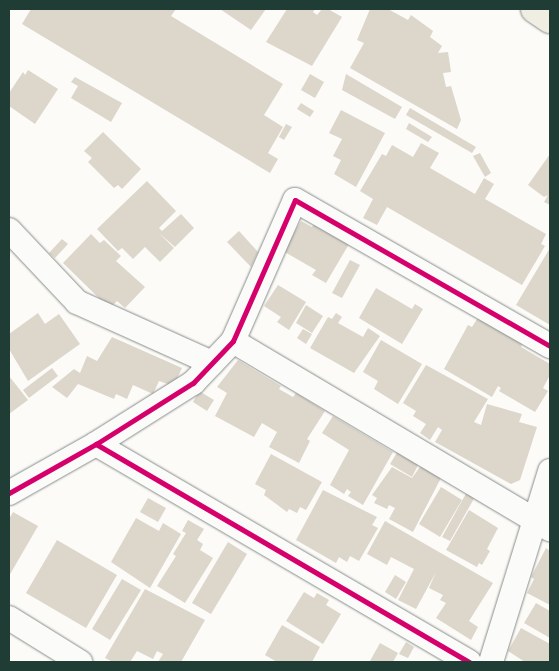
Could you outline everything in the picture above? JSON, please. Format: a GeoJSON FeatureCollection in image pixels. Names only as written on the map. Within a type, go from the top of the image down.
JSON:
{"type":"FeatureCollection","features":[{"type":"Feature","properties":{"kind":"highway"},"geometry":{"type":"LineString","coordinates":[[535,9],[550,19]]}},
{"type":"Feature","properties":{"kind":"street"},"geometry":{"type":"LineString","coordinates":[[9,493],[96,444],[194,382],[233,341],[295,200],[550,346]]}},
{"type":"Feature","properties":{"kind":"street"},"geometry":{"type":"LineString","coordinates":[[9,230],[77,302],[212,363]]}},
{"type":"Feature","properties":{"kind":"street"},"geometry":{"type":"LineString","coordinates":[[233,341],[543,525]]}},
{"type":"Feature","properties":{"kind":"street"},"geometry":{"type":"LineString","coordinates":[[96,444],[469,662]]}},
{"type":"Feature","properties":{"kind":"street"},"geometry":{"type":"LineString","coordinates":[[491,662],[543,525],[550,471]]}},
{"type":"Feature","properties":{"kind":"street"},"geometry":{"type":"LineString","coordinates":[[9,618],[80,662]]}},
{"type":"Feature","properties":{"kind":"building"},"geometry":{"type":"Polygon","coordinates":[[[31,9],[176,9],[171,16],[283,84],[264,115],[283,127],[268,153],[278,159],[270,173],[22,24],[31,9]]]}},
{"type":"Feature","properties":{"kind":"building"},"geometry":{"type":"Polygon","coordinates":[[[220,9],[266,9],[251,30],[220,9]]]}},
{"type":"Feature","properties":{"kind":"building"},"geometry":{"type":"Polygon","coordinates":[[[287,9],[315,9],[313,12],[317,15],[322,9],[328,9],[342,17],[312,66],[266,42],[287,9]]]}},
{"type":"Feature","properties":{"kind":"building"},"geometry":{"type":"Polygon","coordinates":[[[370,9],[388,9],[408,20],[411,15],[433,31],[430,37],[442,46],[438,53],[448,52],[451,72],[443,73],[446,87],[451,86],[461,120],[457,129],[350,68],[364,43],[357,40],[370,9]]]}},
{"type":"Feature","properties":{"kind":"building"},"geometry":{"type":"Polygon","coordinates":[[[28,70],[58,89],[35,124],[9,106],[9,93],[23,72],[25,75],[28,70]]]}},
{"type":"Feature","properties":{"kind":"building"},"geometry":{"type":"Polygon","coordinates":[[[310,74],[324,82],[315,98],[301,90],[310,74]]]}},
{"type":"Feature","properties":{"kind":"building"},"geometry":{"type":"Polygon","coordinates":[[[346,74],[402,107],[395,119],[342,90],[346,74]]]}},
{"type":"Feature","properties":{"kind":"building"},"geometry":{"type":"Polygon","coordinates":[[[75,77],[122,103],[111,122],[71,98],[78,86],[71,82],[75,77]]]}},
{"type":"Feature","properties":{"kind":"building"},"geometry":{"type":"Polygon","coordinates":[[[301,103],[314,111],[310,117],[297,109],[301,103]]]}},
{"type":"Feature","properties":{"kind":"building"},"geometry":{"type":"Polygon","coordinates":[[[410,108],[476,147],[472,153],[406,115],[410,108]]]}},
{"type":"Feature","properties":{"kind":"building"},"geometry":{"type":"Polygon","coordinates":[[[341,110],[385,133],[356,187],[334,174],[341,160],[333,156],[342,139],[329,133],[341,110]]]}},
{"type":"Feature","properties":{"kind":"building"},"geometry":{"type":"Polygon","coordinates":[[[409,123],[432,137],[428,142],[406,129],[409,123]]]}},
{"type":"Feature","properties":{"kind":"building"},"geometry":{"type":"Polygon","coordinates":[[[286,124],[292,127],[284,140],[279,137],[286,124]]]}},
{"type":"Feature","properties":{"kind":"building"},"geometry":{"type":"Polygon","coordinates":[[[103,132],[141,169],[122,189],[118,185],[114,188],[88,162],[92,158],[84,151],[103,132]]]}},
{"type":"Feature","properties":{"kind":"building"},"geometry":{"type":"Polygon","coordinates":[[[421,143],[439,153],[430,168],[475,194],[484,178],[494,184],[485,199],[546,234],[541,244],[545,246],[522,285],[387,207],[377,225],[363,218],[373,199],[360,191],[382,154],[386,156],[392,145],[413,157],[421,143]]]}},
{"type":"Feature","properties":{"kind":"building"},"geometry":{"type":"Polygon","coordinates":[[[480,153],[491,173],[485,177],[473,156],[480,153]]]}},
{"type":"Feature","properties":{"kind":"building"},"geometry":{"type":"Polygon","coordinates":[[[550,154],[550,205],[544,202],[548,195],[544,197],[528,185],[550,154]]]}},
{"type":"Feature","properties":{"kind":"building"},"geometry":{"type":"Polygon","coordinates":[[[147,181],[176,211],[159,228],[162,231],[181,214],[194,228],[175,247],[159,233],[174,248],[160,262],[145,247],[133,259],[122,248],[118,251],[97,229],[147,181]]]}},
{"type":"Feature","properties":{"kind":"building"},"geometry":{"type":"Polygon","coordinates":[[[301,221],[312,227],[314,224],[349,244],[326,283],[312,275],[316,270],[283,251],[301,221]]]}},
{"type":"Feature","properties":{"kind":"building"},"geometry":{"type":"Polygon","coordinates":[[[239,231],[258,252],[251,267],[227,242],[239,231]]]}},
{"type":"Feature","properties":{"kind":"building"},"geometry":{"type":"Polygon","coordinates":[[[91,234],[100,243],[104,240],[121,256],[116,261],[145,287],[125,308],[117,301],[112,306],[104,303],[63,263],[91,234]]]}},
{"type":"Feature","properties":{"kind":"building"},"geometry":{"type":"Polygon","coordinates":[[[62,239],[68,244],[55,258],[49,253],[62,239]]]}},
{"type":"Feature","properties":{"kind":"building"},"geometry":{"type":"Polygon","coordinates":[[[550,248],[550,325],[516,305],[550,248]]]}},
{"type":"Feature","properties":{"kind":"building"},"geometry":{"type":"Polygon","coordinates":[[[350,260],[360,265],[342,298],[332,293],[350,260]]]}},
{"type":"Feature","properties":{"kind":"building"},"geometry":{"type":"Polygon","coordinates":[[[278,285],[306,302],[289,330],[277,322],[281,317],[264,306],[278,285]]]}},
{"type":"Feature","properties":{"kind":"building"},"geometry":{"type":"Polygon","coordinates":[[[376,288],[412,309],[415,304],[423,309],[402,344],[359,318],[376,288]]]}},
{"type":"Feature","properties":{"kind":"building"},"geometry":{"type":"Polygon","coordinates":[[[306,305],[323,316],[312,333],[296,323],[306,305]]]}},
{"type":"Feature","properties":{"kind":"building"},"geometry":{"type":"Polygon","coordinates":[[[38,313],[45,324],[59,314],[80,344],[28,381],[9,349],[9,334],[38,313]]]}},
{"type":"Feature","properties":{"kind":"building"},"geometry":{"type":"Polygon","coordinates":[[[336,313],[342,317],[338,323],[363,337],[368,328],[380,336],[354,373],[310,348],[328,317],[332,319],[336,313]]]}},
{"type":"Feature","properties":{"kind":"building"},"geometry":{"type":"Polygon","coordinates":[[[479,316],[523,342],[521,347],[550,364],[550,375],[543,388],[548,391],[535,412],[499,391],[501,388],[498,386],[492,397],[444,369],[468,325],[472,327],[479,316]]]}},
{"type":"Feature","properties":{"kind":"building"},"geometry":{"type":"Polygon","coordinates":[[[303,329],[312,334],[306,344],[297,338],[303,329]]]}},
{"type":"Feature","properties":{"kind":"building"},"geometry":{"type":"Polygon","coordinates":[[[112,337],[182,368],[176,381],[171,385],[159,381],[153,394],[133,385],[127,399],[116,394],[114,399],[78,384],[67,398],[52,387],[74,369],[80,373],[87,356],[97,361],[112,337]]]}},
{"type":"Feature","properties":{"kind":"building"},"geometry":{"type":"Polygon","coordinates":[[[381,340],[422,364],[398,404],[374,389],[378,381],[363,372],[381,340]]]}},
{"type":"Feature","properties":{"kind":"building"},"geometry":{"type":"Polygon","coordinates":[[[238,360],[281,386],[279,389],[293,397],[296,393],[325,411],[307,439],[310,441],[299,463],[269,447],[277,432],[262,423],[254,437],[215,416],[227,393],[217,387],[238,360]]]}},
{"type":"Feature","properties":{"kind":"building"},"geometry":{"type":"Polygon","coordinates":[[[426,365],[488,399],[474,422],[481,425],[487,404],[522,414],[519,422],[537,427],[520,480],[511,484],[435,442],[442,430],[438,427],[430,440],[420,433],[426,424],[413,416],[416,411],[403,403],[426,365]]]}},
{"type":"Feature","properties":{"kind":"building"},"geometry":{"type":"Polygon","coordinates":[[[52,368],[58,376],[29,398],[23,390],[52,368]]]}},
{"type":"Feature","properties":{"kind":"building"},"geometry":{"type":"Polygon","coordinates":[[[9,376],[28,400],[9,414],[9,376]]]}},
{"type":"Feature","properties":{"kind":"building"},"geometry":{"type":"Polygon","coordinates":[[[199,391],[214,400],[207,411],[193,402],[199,391]]]}},
{"type":"Feature","properties":{"kind":"building"},"geometry":{"type":"Polygon","coordinates":[[[333,416],[393,452],[363,505],[348,496],[351,492],[347,489],[344,494],[330,485],[349,450],[322,433],[333,416]]]}},
{"type":"Feature","properties":{"kind":"building"},"geometry":{"type":"Polygon","coordinates":[[[398,451],[419,463],[412,477],[390,464],[398,451]]]}},
{"type":"Feature","properties":{"kind":"building"},"geometry":{"type":"Polygon","coordinates":[[[271,454],[322,482],[306,510],[300,507],[297,513],[289,509],[287,512],[264,495],[266,490],[255,484],[271,454]]]}},
{"type":"Feature","properties":{"kind":"building"},"geometry":{"type":"Polygon","coordinates":[[[422,464],[442,476],[413,532],[389,519],[395,508],[389,505],[387,509],[374,503],[377,498],[372,495],[392,467],[412,478],[422,464]]]}},
{"type":"Feature","properties":{"kind":"building"},"geometry":{"type":"Polygon","coordinates":[[[441,487],[462,500],[440,537],[419,524],[441,487]]]}},
{"type":"Feature","properties":{"kind":"building"},"geometry":{"type":"Polygon","coordinates":[[[323,490],[377,517],[372,525],[378,528],[359,561],[350,556],[347,562],[339,557],[336,563],[296,540],[323,490]]]}},
{"type":"Feature","properties":{"kind":"building"},"geometry":{"type":"Polygon","coordinates":[[[468,490],[476,495],[450,541],[442,537],[468,490]]]}},
{"type":"Feature","properties":{"kind":"building"},"geometry":{"type":"Polygon","coordinates":[[[148,498],[166,508],[158,522],[140,512],[148,498]]]}},
{"type":"Feature","properties":{"kind":"building"},"geometry":{"type":"Polygon","coordinates":[[[469,510],[498,528],[487,549],[490,551],[482,565],[479,563],[477,567],[446,550],[469,510]]]}},
{"type":"Feature","properties":{"kind":"building"},"geometry":{"type":"Polygon","coordinates":[[[13,512],[38,526],[9,576],[9,519],[13,512]]]}},
{"type":"Feature","properties":{"kind":"building"},"geometry":{"type":"Polygon","coordinates":[[[136,518],[159,531],[163,523],[181,534],[150,588],[111,562],[136,518]]]}},
{"type":"Feature","properties":{"kind":"building"},"geometry":{"type":"Polygon","coordinates":[[[188,520],[204,529],[197,540],[203,544],[200,550],[213,558],[185,603],[157,586],[176,556],[173,554],[186,533],[182,531],[188,520]]]}},
{"type":"Feature","properties":{"kind":"building"},"geometry":{"type":"Polygon","coordinates":[[[385,521],[493,583],[469,621],[478,627],[471,640],[436,618],[446,603],[440,600],[443,595],[429,588],[436,572],[416,609],[398,600],[414,569],[391,557],[387,565],[367,554],[385,521]]]}},
{"type":"Feature","properties":{"kind":"building"},"geometry":{"type":"Polygon","coordinates":[[[57,540],[117,575],[86,628],[26,593],[57,540]]]}},
{"type":"Feature","properties":{"kind":"building"},"geometry":{"type":"Polygon","coordinates":[[[228,542],[247,554],[211,614],[192,603],[228,542]]]}},
{"type":"Feature","properties":{"kind":"building"},"geometry":{"type":"Polygon","coordinates":[[[546,548],[550,551],[550,605],[527,593],[534,579],[531,577],[546,548]]]}},
{"type":"Feature","properties":{"kind":"building"},"geometry":{"type":"Polygon","coordinates":[[[395,575],[406,582],[396,599],[385,592],[395,575]]]}},
{"type":"Feature","properties":{"kind":"building"},"geometry":{"type":"Polygon","coordinates":[[[122,579],[141,590],[110,640],[92,629],[122,579]]]}},
{"type":"Feature","properties":{"kind":"building"},"geometry":{"type":"Polygon","coordinates":[[[145,589],[205,620],[181,662],[158,662],[163,654],[157,651],[153,659],[137,651],[130,662],[113,662],[105,658],[145,589]]]}},
{"type":"Feature","properties":{"kind":"building"},"geometry":{"type":"Polygon","coordinates":[[[304,592],[314,598],[317,593],[329,600],[326,605],[341,614],[323,644],[286,621],[304,592]]]}},
{"type":"Feature","properties":{"kind":"building"},"geometry":{"type":"Polygon","coordinates":[[[536,603],[550,611],[550,638],[524,623],[536,603]]]}},
{"type":"Feature","properties":{"kind":"building"},"geometry":{"type":"Polygon","coordinates":[[[282,625],[320,647],[312,662],[277,662],[265,655],[282,625]]]}},
{"type":"Feature","properties":{"kind":"building"},"geometry":{"type":"Polygon","coordinates":[[[521,628],[550,644],[550,662],[525,662],[508,651],[521,628]]]}},
{"type":"Feature","properties":{"kind":"building"},"geometry":{"type":"Polygon","coordinates":[[[406,642],[414,647],[408,658],[399,654],[406,642]]]}},
{"type":"Feature","properties":{"kind":"building"},"geometry":{"type":"Polygon","coordinates":[[[380,643],[398,653],[393,662],[370,661],[380,643]]]}},
{"type":"Feature","properties":{"kind":"cycle path"},"geometry":{"type":"LineString","coordinates":[[9,493],[96,444],[193,383],[233,341],[295,200],[550,346]]}},
{"type":"Feature","properties":{"kind":"cycle path"},"geometry":{"type":"LineString","coordinates":[[96,444],[469,662]]}}]}
